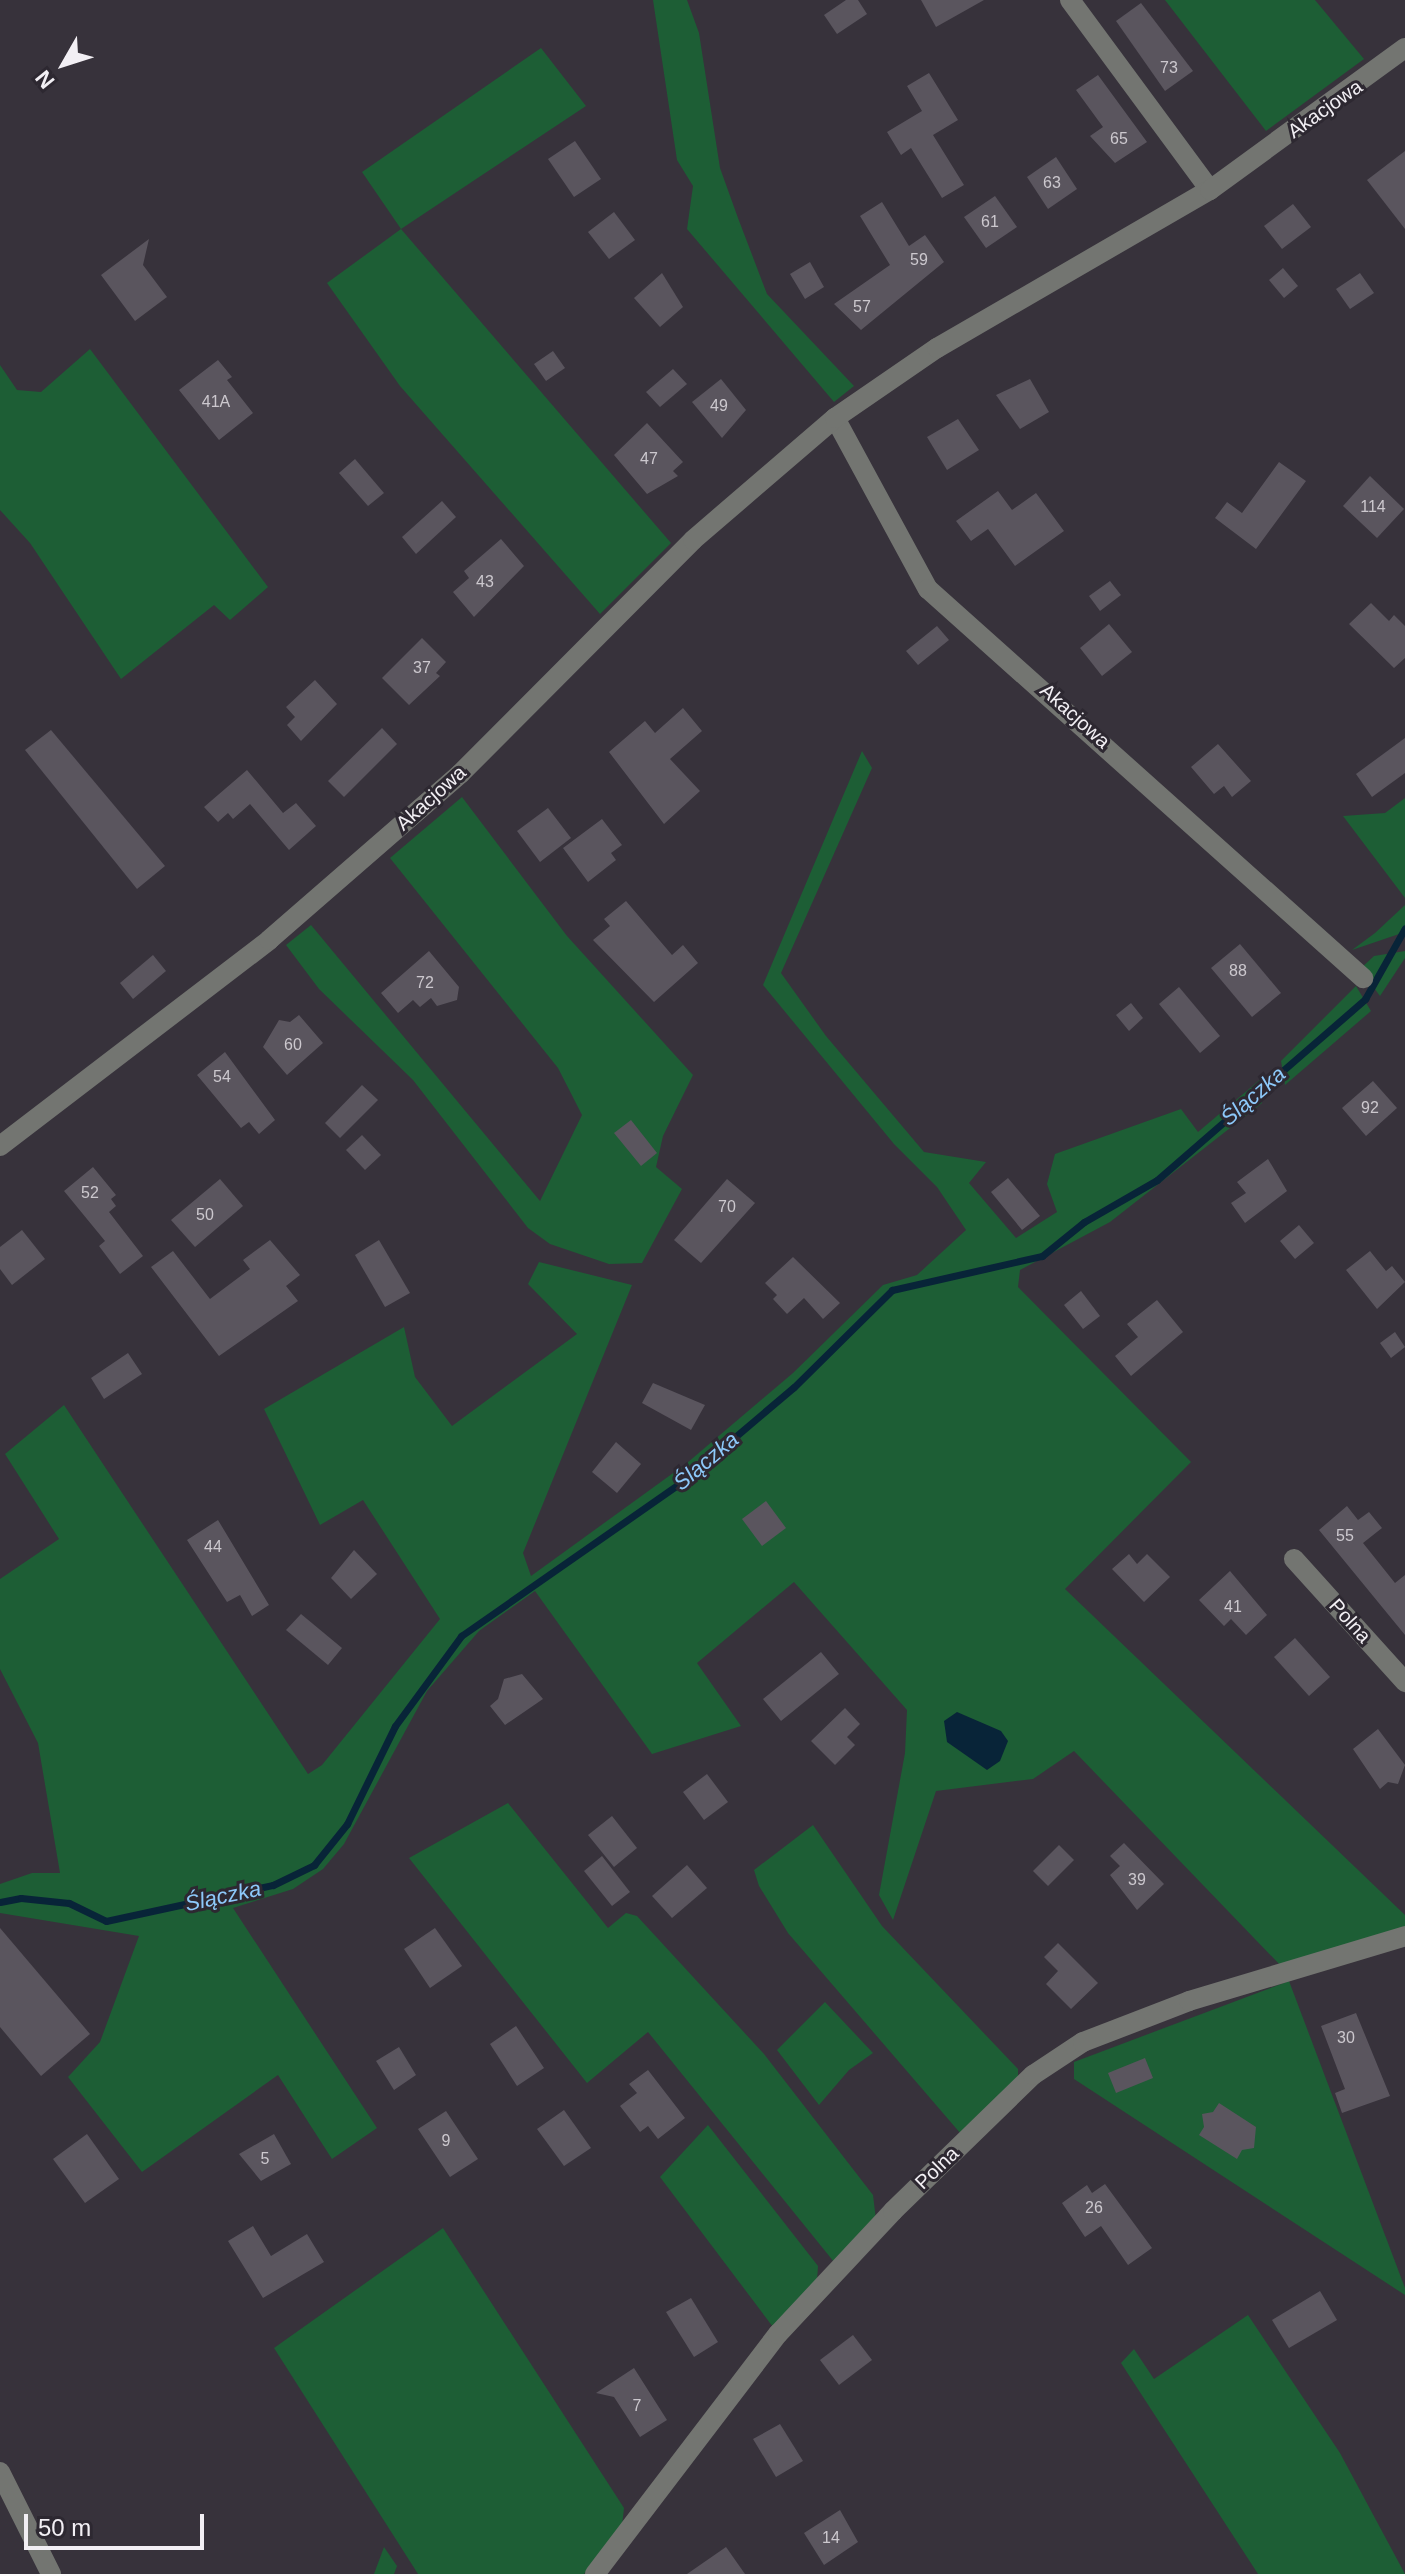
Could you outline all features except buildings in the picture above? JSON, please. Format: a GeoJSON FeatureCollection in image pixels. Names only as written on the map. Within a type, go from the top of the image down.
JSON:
{"type":"FeatureCollection","features":[{"type":"Feature","properties":{"kind":"street"},"geometry":{"type":"LineString","coordinates":[[1070,0],[1210,190]]}},
{"type":"Feature","properties":{"kind":"street","name":"Akacjowa"},"geometry":{"type":"LineString","coordinates":[[0,1146],[269,940],[460,774],[693,540],[835,418],[937,348],[1210,190],[1405,48]]}},
{"type":"Feature","properties":{"kind":"street","name":"Akacjowa"},"geometry":{"type":"LineString","coordinates":[[835,418],[928,589],[1363,978]]}},
{"type":"Feature","properties":{"kind":"street","name":"Polna"},"geometry":{"type":"LineString","coordinates":[[1294,1559],[1405,1682]]}},
{"type":"Feature","properties":{"kind":"street","name":"Polna"},"geometry":{"type":"LineString","coordinates":[[595,2574],[778,2334],[893,2211],[1033,2075],[1083,2042],[1189,2001],[1405,1936]]}},
{"type":"Feature","properties":{"kind":"street"},"geometry":{"type":"LineString","coordinates":[[0,2472],[51,2574]]}},
{"type":"Feature","properties":{"kind":"green space"},"geometry":{"type":"Polygon","coordinates":[[[653,0],[687,0],[699,33],[720,168],[738,218],[767,294],[854,386],[834,402],[687,229],[693,186],[677,160],[653,0]]]}},
{"type":"Feature","properties":{"kind":"green space"},"geometry":{"type":"Polygon","coordinates":[[[1165,0],[1315,0],[1364,59],[1266,131],[1165,0]]]}},
{"type":"Feature","properties":{"kind":"green space"},"geometry":{"type":"Polygon","coordinates":[[[541,48],[586,106],[401,229],[362,172],[541,48]]]}},
{"type":"Feature","properties":{"kind":"green space"},"geometry":{"type":"Polygon","coordinates":[[[401,229],[671,543],[600,614],[400,386],[327,283],[401,229]]]}},
{"type":"Feature","properties":{"kind":"green space"},"geometry":{"type":"Polygon","coordinates":[[[90,349],[268,587],[230,620],[214,605],[121,679],[30,543],[0,510],[0,365],[17,390],[41,392],[90,349]]]}},
{"type":"Feature","properties":{"kind":"green space"},"geometry":{"type":"Polygon","coordinates":[[[862,751],[872,768],[781,973],[826,1036],[924,1152],[986,1162],[969,1183],[1016,1238],[1057,1212],[1047,1184],[1055,1154],[1181,1109],[1198,1132],[1262,1078],[1262,1103],[1110,1222],[1020,1270],[1018,1287],[1191,1462],[1065,1589],[1405,1915],[1405,1928],[1281,1966],[1074,1751],[1033,1779],[936,1791],[893,1920],[879,1895],[905,1753],[907,1710],[794,1582],[697,1663],[741,1726],[652,1754],[535,1591],[479,1631],[427,1691],[344,1844],[323,1869],[293,1889],[233,1908],[377,2128],[332,2159],[278,2075],[142,2172],[68,2077],[100,2042],[139,1936],[0,1913],[0,1884],[32,1873],[60,1873],[38,1743],[0,1669],[0,1579],[59,1539],[5,1454],[64,1405],[308,1774],[322,1765],[440,1619],[363,1500],[320,1525],[264,1409],[404,1327],[415,1377],[452,1426],[577,1334],[528,1284],[539,1262],[632,1285],[523,1553],[531,1576],[687,1463],[793,1373],[883,1285],[917,1275],[966,1230],[937,1187],[894,1144],[763,985],[862,751]]]}},
{"type":"Feature","properties":{"kind":"green space"},"geometry":{"type":"Polygon","coordinates":[[[462,797],[567,936],[693,1075],[663,1136],[656,1167],[682,1189],[642,1263],[609,1264],[550,1244],[528,1228],[413,1080],[319,989],[286,945],[311,925],[540,1201],[582,1115],[558,1068],[390,858],[462,797]]]}},
{"type":"Feature","properties":{"kind":"green space"},"geometry":{"type":"Polygon","coordinates":[[[1405,798],[1405,898],[1343,816],[1385,813],[1405,798]]]}},
{"type":"Feature","properties":{"kind":"green space"},"geometry":{"type":"Polygon","coordinates":[[[1405,905],[1405,932],[1352,950],[1375,933],[1405,905]]]}},
{"type":"Feature","properties":{"kind":"green space"},"geometry":{"type":"Polygon","coordinates":[[[1405,951],[1405,958],[1380,996],[1360,969],[1374,956],[1405,951]]]}},
{"type":"Feature","properties":{"kind":"green space"},"geometry":{"type":"Polygon","coordinates":[[[1356,986],[1371,1011],[1285,1085],[1281,1061],[1356,986]]]}},
{"type":"Feature","properties":{"kind":"green space"},"geometry":{"type":"Polygon","coordinates":[[[508,1803],[608,1928],[626,1913],[637,1916],[764,2054],[873,2195],[876,2220],[834,2262],[648,2032],[587,2083],[409,1858],[508,1803]]]}},
{"type":"Feature","properties":{"kind":"green space"},"geometry":{"type":"Polygon","coordinates":[[[813,1825],[882,1926],[1018,2069],[1018,2081],[961,2134],[788,1933],[759,1886],[754,1870],[813,1825]]]}},
{"type":"Feature","properties":{"kind":"green space"},"geometry":{"type":"Polygon","coordinates":[[[1289,1981],[1405,2288],[1405,2295],[1074,2079],[1074,2062],[1289,1981]]]}},
{"type":"Feature","properties":{"kind":"green space"},"geometry":{"type":"Polygon","coordinates":[[[825,2002],[873,2053],[849,2070],[819,2105],[777,2050],[825,2002]]]}},
{"type":"Feature","properties":{"kind":"green space"},"geometry":{"type":"Polygon","coordinates":[[[708,2125],[818,2266],[817,2281],[773,2327],[660,2177],[708,2125]]]}},
{"type":"Feature","properties":{"kind":"green space"},"geometry":{"type":"Polygon","coordinates":[[[443,2228],[624,2508],[622,2526],[584,2574],[418,2574],[274,2348],[443,2228]]]}},
{"type":"Feature","properties":{"kind":"green space"},"geometry":{"type":"Polygon","coordinates":[[[1248,2315],[1340,2453],[1405,2574],[1258,2574],[1121,2363],[1134,2349],[1154,2379],[1248,2315]]]}},
{"type":"Feature","properties":{"kind":"green space"},"geometry":{"type":"Polygon","coordinates":[[[384,2547],[397,2566],[394,2574],[374,2574],[384,2547]]]}},
{"type":"Feature","properties":{"kind":"water"},"geometry":{"type":"Polygon","coordinates":[[[957,1712],[1001,1731],[1008,1741],[1000,1761],[987,1770],[947,1742],[944,1721],[957,1712]]]}},
{"type":"Feature","properties":{"kind":"waterway","name":"Ślączka"},"geometry":{"type":"LineString","coordinates":[[0,1902],[21,1898],[69,1903],[106,1921],[273,1885],[314,1865],[347,1824],[395,1726],[461,1636],[683,1481],[794,1387],[892,1290],[1042,1256],[1084,1222],[1157,1180],[1365,999],[1405,928]]}}]}
